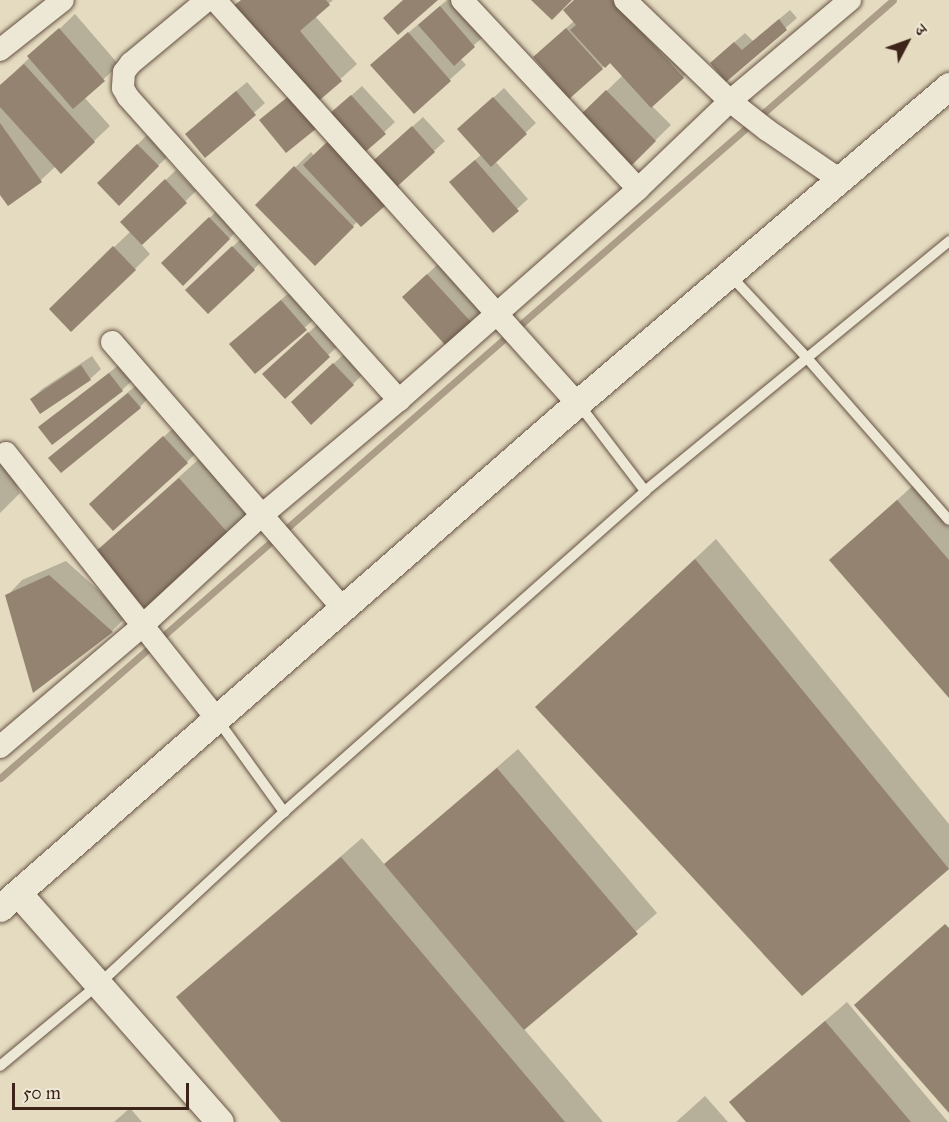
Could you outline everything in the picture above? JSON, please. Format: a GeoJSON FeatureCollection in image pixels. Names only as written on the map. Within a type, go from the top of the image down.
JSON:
{"type":"FeatureCollection","features":[{"type":"Feature","properties":{"kind":"street"},"geometry":{"type":"LineString","coordinates":[[0,50],[63,0]]}},
{"type":"Feature","properties":{"kind":"street"},"geometry":{"type":"LineString","coordinates":[[207,0],[131,63],[124,72],[123,88],[128,98],[399,400]]}},
{"type":"Feature","properties":{"kind":"street"},"geometry":{"type":"LineString","coordinates":[[215,0],[577,403]]}},
{"type":"Feature","properties":{"kind":"street"},"geometry":{"type":"LineString","coordinates":[[462,0],[638,189]]}},
{"type":"Feature","properties":{"kind":"street"},"geometry":{"type":"LineString","coordinates":[[625,0],[737,107],[766,130],[840,180]]}},
{"type":"Feature","properties":{"kind":"street"},"geometry":{"type":"LineString","coordinates":[[0,747],[151,637],[274,529],[399,400],[500,319],[638,189],[737,107],[850,0]]}},
{"type":"Feature","properties":{"kind":"street"},"geometry":{"type":"LineString","coordinates":[[220,1122],[100,983],[9,901],[577,403],[949,86]]}},
{"type":"Feature","properties":{"kind":"street"},"geometry":{"type":"LineString","coordinates":[[112,342],[344,609]]}},
{"type":"Feature","properties":{"kind":"street"},"geometry":{"type":"LineString","coordinates":[[6,453],[217,719]]}},
{"type":"Feature","properties":{"kind":"lane"},"geometry":{"type":"LineString","coordinates":[[0,1066],[100,983],[284,812],[645,491],[949,241]]}},
{"type":"Feature","properties":{"kind":"lane"},"geometry":{"type":"LineString","coordinates":[[729,275],[807,358],[949,520]]}},
{"type":"Feature","properties":{"kind":"lane"},"geometry":{"type":"LineString","coordinates":[[577,403],[645,491]]}},
{"type":"Feature","properties":{"kind":"lane"},"geometry":{"type":"LineString","coordinates":[[217,719],[284,812]]}},
{"type":"Feature","properties":{"kind":"building"},"geometry":{"type":"Polygon","coordinates":[[[241,0],[326,0],[330,5],[300,31],[342,81],[315,104],[232,7],[241,0]]]}},
{"type":"Feature","properties":{"kind":"building"},"geometry":{"type":"Polygon","coordinates":[[[403,0],[438,0],[398,35],[383,18],[403,0]]]}},
{"type":"Feature","properties":{"kind":"building"},"geometry":{"type":"Polygon","coordinates":[[[531,0],[572,0],[552,20],[531,0]]]}},
{"type":"Feature","properties":{"kind":"building"},"geometry":{"type":"Polygon","coordinates":[[[574,0],[612,0],[684,78],[651,108],[610,63],[605,68],[570,30],[576,25],[563,10],[574,0]]]}},
{"type":"Feature","properties":{"kind":"building"},"geometry":{"type":"Polygon","coordinates":[[[440,6],[475,47],[454,66],[418,25],[440,6]]]}},
{"type":"Feature","properties":{"kind":"building"},"geometry":{"type":"Polygon","coordinates":[[[779,19],[787,30],[726,82],[710,63],[734,42],[742,50],[779,19]]]}},
{"type":"Feature","properties":{"kind":"building"},"geometry":{"type":"Polygon","coordinates":[[[59,28],[105,81],[73,109],[27,56],[59,28]]]}},
{"type":"Feature","properties":{"kind":"building"},"geometry":{"type":"Polygon","coordinates":[[[566,28],[603,69],[569,99],[533,57],[566,28]]]}},
{"type":"Feature","properties":{"kind":"building"},"geometry":{"type":"Polygon","coordinates":[[[408,32],[451,81],[414,114],[370,65],[408,32]]]}},
{"type":"Feature","properties":{"kind":"building"},"geometry":{"type":"Polygon","coordinates":[[[24,64],[95,142],[61,174],[0,107],[0,85],[24,64]]]}},
{"type":"Feature","properties":{"kind":"building"},"geometry":{"type":"Polygon","coordinates":[[[606,90],[656,141],[626,171],[576,119],[606,90]]]}},
{"type":"Feature","properties":{"kind":"building"},"geometry":{"type":"Polygon","coordinates":[[[236,91],[256,115],[205,158],[185,134],[236,91]]]}},
{"type":"Feature","properties":{"kind":"building"},"geometry":{"type":"Polygon","coordinates":[[[290,95],[317,128],[286,153],[259,120],[290,95]]]}},
{"type":"Feature","properties":{"kind":"building"},"geometry":{"type":"Polygon","coordinates":[[[351,95],[386,134],[364,153],[329,114],[351,95]]]}},
{"type":"Feature","properties":{"kind":"building"},"geometry":{"type":"Polygon","coordinates":[[[493,97],[527,134],[491,167],[457,129],[493,97]]]}},
{"type":"Feature","properties":{"kind":"building"},"geometry":{"type":"Polygon","coordinates":[[[0,123],[42,182],[8,206],[0,195],[0,123]]]}},
{"type":"Feature","properties":{"kind":"building"},"geometry":{"type":"Polygon","coordinates":[[[412,126],[435,152],[390,193],[366,167],[412,126]]]}},
{"type":"Feature","properties":{"kind":"building"},"geometry":{"type":"Polygon","coordinates":[[[327,142],[386,205],[361,227],[303,165],[327,142]]]}},
{"type":"Feature","properties":{"kind":"building"},"geometry":{"type":"Polygon","coordinates":[[[137,144],[159,166],[119,206],[97,183],[137,144]]]}},
{"type":"Feature","properties":{"kind":"building"},"geometry":{"type":"Polygon","coordinates":[[[475,160],[519,211],[493,233],[449,182],[475,160]]]}},
{"type":"Feature","properties":{"kind":"building"},"geometry":{"type":"Polygon","coordinates":[[[294,166],[354,227],[315,266],[255,205],[294,166]]]}},
{"type":"Feature","properties":{"kind":"building"},"geometry":{"type":"Polygon","coordinates":[[[165,179],[187,203],[142,245],[120,222],[165,179]]]}},
{"type":"Feature","properties":{"kind":"building"},"geometry":{"type":"Polygon","coordinates":[[[209,217],[230,239],[183,286],[161,263],[209,217]]]}},
{"type":"Feature","properties":{"kind":"building"},"geometry":{"type":"Polygon","coordinates":[[[113,246],[136,270],[71,332],[49,309],[113,246]]]}},
{"type":"Feature","properties":{"kind":"building"},"geometry":{"type":"Polygon","coordinates":[[[232,246],[255,270],[208,314],[185,290],[232,246]]]}},
{"type":"Feature","properties":{"kind":"building"},"geometry":{"type":"Polygon","coordinates":[[[427,274],[472,323],[446,346],[402,297],[427,274]]]}},
{"type":"Feature","properties":{"kind":"building"},"geometry":{"type":"Polygon","coordinates":[[[281,300],[307,330],[255,374],[229,344],[281,300]]]}},
{"type":"Feature","properties":{"kind":"building"},"geometry":{"type":"Polygon","coordinates":[[[308,332],[330,357],[285,399],[262,374],[308,332]]]}},
{"type":"Feature","properties":{"kind":"building"},"geometry":{"type":"Polygon","coordinates":[[[333,363],[354,385],[311,425],[291,402],[333,363]]]}},
{"type":"Feature","properties":{"kind":"building"},"geometry":{"type":"Polygon","coordinates":[[[81,365],[91,380],[40,414],[30,399],[81,365]]]}},
{"type":"Feature","properties":{"kind":"building"},"geometry":{"type":"Polygon","coordinates":[[[109,373],[123,391],[52,445],[38,427],[109,373]]]}},
{"type":"Feature","properties":{"kind":"building"},"geometry":{"type":"Polygon","coordinates":[[[128,393],[141,408],[61,473],[48,458],[128,393]]]}},
{"type":"Feature","properties":{"kind":"building"},"geometry":{"type":"Polygon","coordinates":[[[163,436],[188,463],[113,531],[89,504],[163,436]]]}},
{"type":"Feature","properties":{"kind":"building"},"geometry":{"type":"Polygon","coordinates":[[[179,478],[229,534],[145,609],[95,552],[179,478]]]}},
{"type":"Feature","properties":{"kind":"building"},"geometry":{"type":"Polygon","coordinates":[[[897,500],[949,560],[949,698],[829,560],[897,500]]]}},
{"type":"Feature","properties":{"kind":"building"},"geometry":{"type":"Polygon","coordinates":[[[695,559],[949,869],[802,996],[535,707],[695,559]]]}},
{"type":"Feature","properties":{"kind":"building"},"geometry":{"type":"Polygon","coordinates":[[[49,575],[113,632],[33,693],[5,595],[49,575]]]}},
{"type":"Feature","properties":{"kind":"building"},"geometry":{"type":"Polygon","coordinates":[[[497,768],[638,934],[524,1030],[384,864],[497,768]]]}},
{"type":"Feature","properties":{"kind":"building"},"geometry":{"type":"Polygon","coordinates":[[[341,857],[565,1122],[281,1122],[176,997],[341,857]]]}},
{"type":"Feature","properties":{"kind":"building"},"geometry":{"type":"Polygon","coordinates":[[[945,924],[949,928],[949,1113],[854,1005],[945,924]]]}},
{"type":"Feature","properties":{"kind":"building"},"geometry":{"type":"Polygon","coordinates":[[[825,1021],[911,1122],[746,1122],[729,1102],[825,1021]]]}},
{"type":"Feature","properties":{"kind":"waterway"},"geometry":{"type":"LineString","coordinates":[[0,778],[893,0]]}}]}
